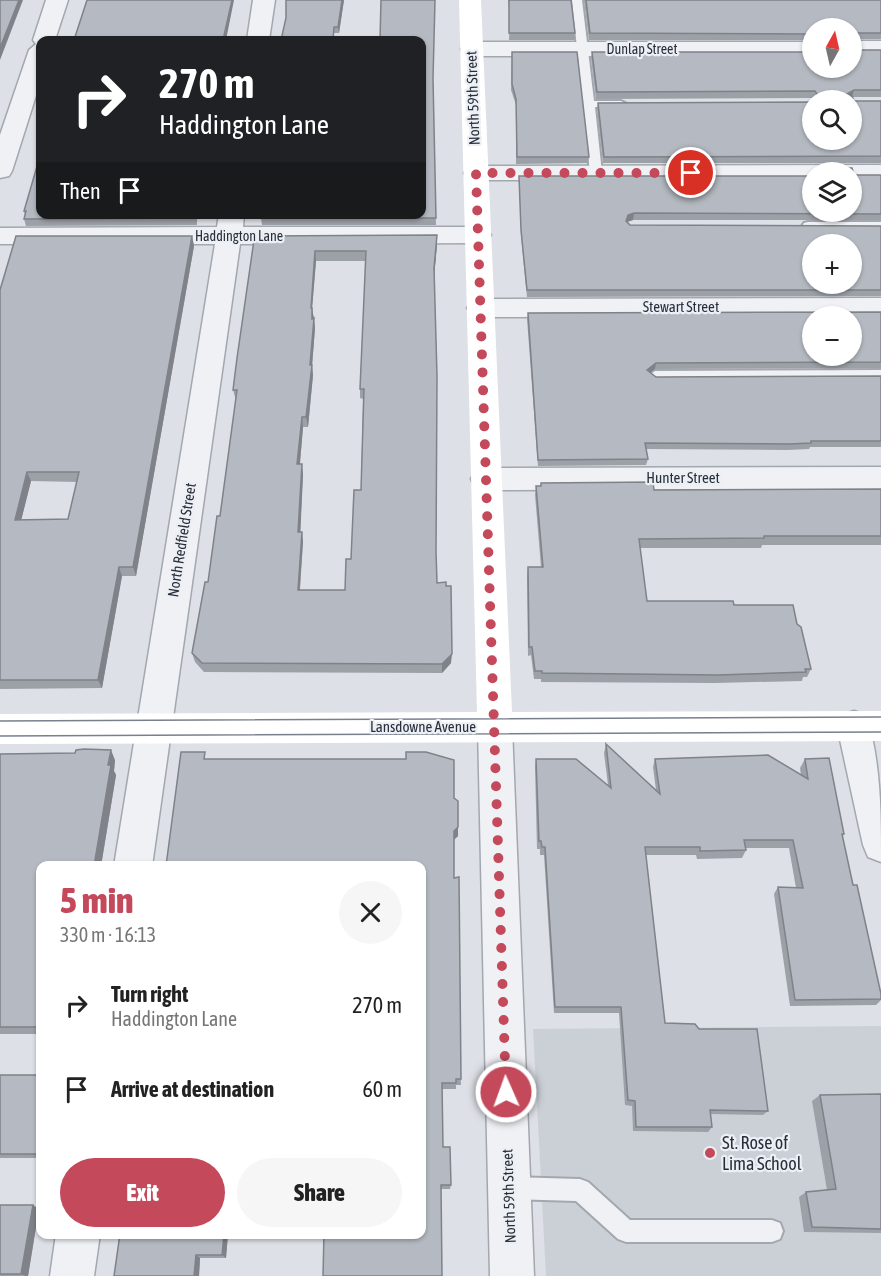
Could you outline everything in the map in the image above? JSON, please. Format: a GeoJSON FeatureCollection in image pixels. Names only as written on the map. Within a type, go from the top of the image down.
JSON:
{"type":"FeatureCollection","features":[{"type":"Feature","properties":{"kind":"street"},"geometry":{"type":"LineString","coordinates":[[45,36],[57,0]]}},
{"type":"Feature","properties":{"kind":"street"},"geometry":{"type":"LineString","coordinates":[[259,36],[264,0]]}},
{"type":"Feature","properties":{"kind":"street","name":"North 59th Street"},"geometry":{"type":"LineString","coordinates":[[470,0],[512,1276]]}},
{"type":"Feature","properties":{"kind":"street"},"geometry":{"type":"LineString","coordinates":[[862,48],[881,48]]}},
{"type":"Feature","properties":{"kind":"street","name":"Dunlap Street"},"geometry":{"type":"LineString","coordinates":[[472,49],[802,49]]}},
{"type":"Feature","properties":{"kind":"street"},"geometry":{"type":"LineString","coordinates":[[0,171],[36,62]]}},
{"type":"Feature","properties":{"kind":"street"},"geometry":{"type":"LineString","coordinates":[[476,173],[881,172]]}},
{"type":"Feature","properties":{"kind":"street","name":"Haddington Lane"},"geometry":{"type":"LineString","coordinates":[[0,236],[230,225],[478,235]]}},
{"type":"Feature","properties":{"kind":"street","name":"North Redfield Street"},"geometry":{"type":"LineString","coordinates":[[135,861],[230,225]]}},
{"type":"Feature","properties":{"kind":"street","name":"Stewart Street"},"geometry":{"type":"LineString","coordinates":[[480,308],[881,307]]}},
{"type":"Feature","properties":{"kind":"street","name":"Hunter Street"},"geometry":{"type":"LineString","coordinates":[[486,479],[881,478]]}},
{"type":"Feature","properties":{"kind":"street"},"geometry":{"type":"LineString","coordinates":[[867,726],[881,845]]}},
{"type":"Feature","properties":{"kind":"street","name":"Lansdowne Avenue"},"geometry":{"type":"LineString","coordinates":[[0,729],[867,726]]}},
{"type":"Feature","properties":{"kind":"street"},"geometry":{"type":"LineString","coordinates":[[72,1276],[77,1239]]}},
{"type":"Feature","properties":{"kind":"lane"},"geometry":{"type":"LineString","coordinates":[[577,0],[596,173]]}},
{"type":"Feature","properties":{"kind":"lane"},"geometry":{"type":"LineString","coordinates":[[589,104],[636,104]]}},
{"type":"Feature","properties":{"kind":"lane"},"geometry":{"type":"LineString","coordinates":[[798,226],[881,226]]}},
{"type":"Feature","properties":{"kind":"lane"},"geometry":{"type":"LineString","coordinates":[[655,376],[881,375]]}},
{"type":"Feature","properties":{"kind":"lane"},"geometry":{"type":"LineString","coordinates":[[509,1188],[580,1190],[626,1231],[772,1231]]}},
{"type":"Feature","properties":{"kind":"shaded area","name":"St. Rose of Lima School"},"geometry":{"type":"Polygon","coordinates":[[[881,1026],[881,1276],[546,1276],[533,1029],[881,1026]]]}},
{"type":"Feature","properties":{"kind":"building"},"geometry":{"type":"Polygon","coordinates":[[[0,0],[19,0],[0,48],[0,0]]]}},
{"type":"Feature","properties":{"kind":"building"},"geometry":{"type":"Polygon","coordinates":[[[87,0],[232,0],[224,36],[75,36],[87,0]]]}},
{"type":"Feature","properties":{"kind":"building"},"geometry":{"type":"Polygon","coordinates":[[[286,0],[342,0],[338,27],[334,27],[333,36],[282,36],[286,18],[286,0]]]}},
{"type":"Feature","properties":{"kind":"building"},"geometry":{"type":"Polygon","coordinates":[[[381,0],[435,0],[433,79],[436,218],[426,218],[426,36],[380,36],[381,0]]]}},
{"type":"Feature","properties":{"kind":"building"},"geometry":{"type":"Polygon","coordinates":[[[509,0],[571,0],[575,33],[509,33],[509,0]]]}},
{"type":"Feature","properties":{"kind":"building"},"geometry":{"type":"Polygon","coordinates":[[[586,0],[881,0],[881,33],[862,33],[862,18],[802,18],[802,34],[590,33],[586,0]]]}},
{"type":"Feature","properties":{"kind":"building"},"geometry":{"type":"Polygon","coordinates":[[[862,50],[881,50],[881,90],[597,92],[592,52],[802,52],[802,78],[862,78],[862,50]]]}},
{"type":"Feature","properties":{"kind":"building"},"geometry":{"type":"Polygon","coordinates":[[[512,52],[577,52],[589,157],[517,157],[512,52]]]}},
{"type":"Feature","properties":{"kind":"building"},"geometry":{"type":"Polygon","coordinates":[[[862,101],[881,101],[881,156],[604,157],[598,103],[802,102],[802,150],[862,150],[862,101]]]}},
{"type":"Feature","properties":{"kind":"building"},"geometry":{"type":"Polygon","coordinates":[[[36,170],[36,219],[24,219],[26,211],[24,211],[36,170]]]}},
{"type":"Feature","properties":{"kind":"building"},"geometry":{"type":"Polygon","coordinates":[[[862,175],[881,175],[881,214],[862,214],[862,175]]]}},
{"type":"Feature","properties":{"kind":"building"},"geometry":{"type":"Polygon","coordinates":[[[519,176],[802,176],[802,214],[634,213],[628,215],[626,221],[630,225],[881,226],[881,290],[862,290],[862,234],[802,234],[802,290],[527,290],[519,176]]]}},
{"type":"Feature","properties":{"kind":"building"},"geometry":{"type":"Polygon","coordinates":[[[437,235],[434,268],[437,376],[437,583],[446,582],[446,586],[451,586],[452,654],[442,664],[202,663],[192,653],[205,582],[208,582],[217,516],[220,516],[237,390],[233,390],[237,358],[254,240],[257,240],[258,236],[437,235]],[[315,251],[311,308],[312,319],[314,318],[310,365],[312,365],[306,417],[302,417],[297,464],[302,464],[298,532],[302,532],[298,590],[345,590],[346,559],[351,559],[354,490],[361,490],[364,389],[360,389],[366,251],[315,251]]]}},
{"type":"Feature","properties":{"kind":"building"},"geometry":{"type":"Polygon","coordinates":[[[16,236],[192,236],[133,567],[119,567],[98,680],[0,680],[0,290],[16,236]],[[27,472],[15,520],[68,519],[79,472],[27,472]]]}},
{"type":"Feature","properties":{"kind":"building"},"geometry":{"type":"Polygon","coordinates":[[[802,312],[802,362],[656,363],[647,370],[656,377],[881,376],[881,441],[811,441],[811,443],[789,444],[645,443],[648,459],[538,460],[528,313],[802,312]]]}},
{"type":"Feature","properties":{"kind":"building"},"geometry":{"type":"Polygon","coordinates":[[[862,312],[881,312],[881,362],[862,362],[862,312]]]}},
{"type":"Feature","properties":{"kind":"building"},"geometry":{"type":"Polygon","coordinates":[[[653,482],[654,490],[881,489],[881,536],[639,539],[647,601],[733,601],[734,605],[793,605],[811,669],[805,669],[806,672],[718,675],[542,673],[542,671],[535,671],[532,647],[529,647],[528,567],[543,567],[536,486],[541,486],[541,483],[653,482]]]}},
{"type":"Feature","properties":{"kind":"building"},"geometry":{"type":"Polygon","coordinates":[[[606,744],[660,794],[655,759],[768,755],[808,779],[805,759],[829,758],[853,885],[857,885],[881,999],[795,1000],[778,887],[803,888],[793,840],[744,840],[746,850],[700,851],[700,847],[645,847],[665,1023],[695,1024],[699,1029],[757,1029],[768,1111],[710,1110],[712,1127],[636,1127],[635,1101],[628,1100],[621,1007],[555,1007],[545,847],[542,847],[539,841],[536,759],[576,759],[611,788],[606,744]]]}},
{"type":"Feature","properties":{"kind":"building"},"geometry":{"type":"Polygon","coordinates":[[[76,750],[111,750],[108,765],[111,765],[95,861],[36,861],[36,1027],[0,1027],[0,754],[75,753],[76,750]]]}},
{"type":"Feature","properties":{"kind":"building"},"geometry":{"type":"Polygon","coordinates":[[[181,752],[205,752],[204,759],[406,759],[406,752],[426,752],[454,760],[454,798],[458,801],[458,827],[454,831],[454,878],[459,877],[461,1079],[456,1079],[456,1083],[442,1083],[443,1147],[450,1147],[451,1185],[441,1185],[442,1276],[323,1276],[324,1239],[426,1239],[426,861],[167,861],[181,752]]]}},
{"type":"Feature","properties":{"kind":"building"},"geometry":{"type":"Polygon","coordinates":[[[0,1075],[36,1075],[36,1154],[0,1154],[0,1075]]]}},
{"type":"Feature","properties":{"kind":"building"},"geometry":{"type":"Polygon","coordinates":[[[881,1094],[881,1229],[812,1227],[806,1192],[836,1189],[820,1095],[881,1094]]]}},
{"type":"Feature","properties":{"kind":"building"},"geometry":{"type":"Polygon","coordinates":[[[0,1205],[33,1205],[21,1274],[0,1274],[0,1205]]]}},
{"type":"Feature","properties":{"kind":"building"},"geometry":{"type":"Polygon","coordinates":[[[119,1239],[224,1239],[222,1255],[196,1255],[194,1276],[114,1276],[119,1239]]]}},
{"type":"Feature","properties":{"kind":"tram line"},"geometry":{"type":"LineString","coordinates":[[0,721],[881,717]]}},
{"type":"Feature","properties":{"kind":"tram line"},"geometry":{"type":"LineString","coordinates":[[0,736],[881,732]]}},
{"type":"Feature","properties":{"kind":"place","name":"St. Rose of Lima School"},"geometry":{"type":"Point","coordinates":[710,1153]}},
{"type":"Feature","properties":{"kind":"route"},"geometry":{"type":"LineString","coordinates":[[506,1092],[476,173],[691,173]]}}]}
